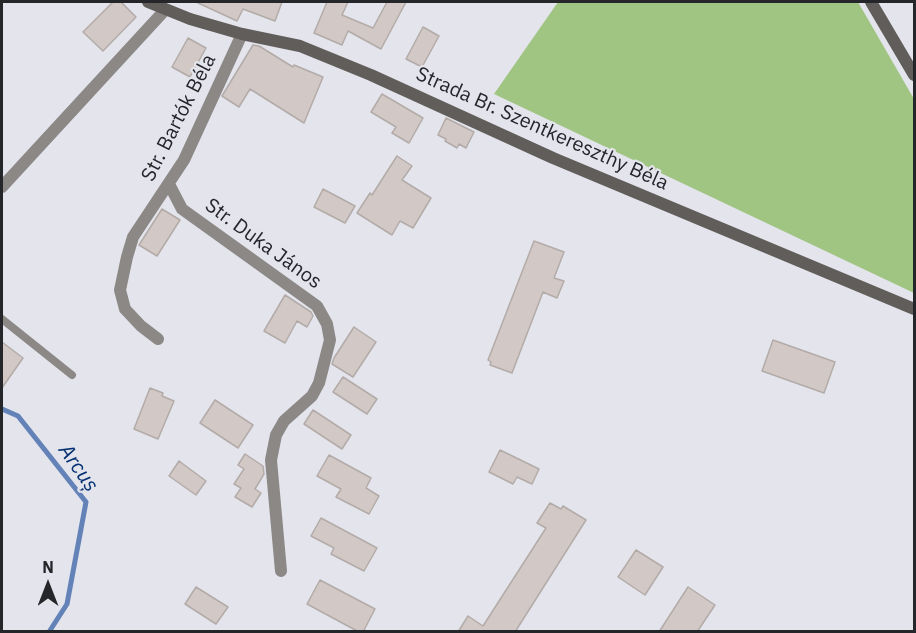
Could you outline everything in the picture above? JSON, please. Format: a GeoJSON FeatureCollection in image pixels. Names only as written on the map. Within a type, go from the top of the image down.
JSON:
{"type":"FeatureCollection","features":[{"type":"Feature","properties":{"kind":"street","name":"Strada Br. Szentkereszthy Béla"},"geometry":{"type":"LineString","coordinates":[[148,2],[190,19],[242,34],[300,46],[371,75],[553,158],[915,309]]}},
{"type":"Feature","properties":{"kind":"street"},"geometry":{"type":"LineString","coordinates":[[871,2],[915,75]]}},
{"type":"Feature","properties":{"kind":"street"},"geometry":{"type":"LineString","coordinates":[[2,187],[165,10]]}},
{"type":"Feature","properties":{"kind":"street","name":"Str. Bartók Béla"},"geometry":{"type":"LineString","coordinates":[[158,339],[124,309],[120,290],[133,237],[184,160],[242,34]]}},
{"type":"Feature","properties":{"kind":"street","name":"Str. Duka János"},"geometry":{"type":"LineString","coordinates":[[169,184],[182,209],[317,306],[327,324],[330,340],[319,383],[312,396],[284,421],[276,435],[271,460],[281,571]]}},
{"type":"Feature","properties":{"kind":"lane"},"geometry":{"type":"LineString","coordinates":[[2,319],[72,375]]}},
{"type":"Feature","properties":{"kind":"green space"},"geometry":{"type":"Polygon","coordinates":[[[558,2],[858,2],[914,99],[914,293],[494,94],[558,2]]]}},
{"type":"Feature","properties":{"kind":"building"},"geometry":{"type":"Polygon","coordinates":[[[113,2],[121,2],[136,17],[103,51],[83,32],[113,2]]]}},
{"type":"Feature","properties":{"kind":"building"},"geometry":{"type":"Polygon","coordinates":[[[196,2],[282,2],[275,21],[243,9],[237,21],[196,2]]]}},
{"type":"Feature","properties":{"kind":"building"},"geometry":{"type":"Polygon","coordinates":[[[327,2],[348,2],[342,15],[373,28],[387,2],[406,2],[381,49],[348,31],[342,45],[314,33],[327,2]]]}},
{"type":"Feature","properties":{"kind":"building"},"geometry":{"type":"Polygon","coordinates":[[[423,27],[439,36],[422,67],[406,59],[423,27]]]}},
{"type":"Feature","properties":{"kind":"building"},"geometry":{"type":"Polygon","coordinates":[[[188,38],[206,48],[190,77],[172,67],[188,38]]]}},
{"type":"Feature","properties":{"kind":"building"},"geometry":{"type":"Polygon","coordinates":[[[253,45],[259,46],[293,67],[294,65],[323,77],[304,123],[250,89],[239,107],[222,96],[253,45]]]}},
{"type":"Feature","properties":{"kind":"building"},"geometry":{"type":"Polygon","coordinates":[[[382,94],[423,118],[409,143],[392,133],[396,127],[371,112],[382,94]]]}},
{"type":"Feature","properties":{"kind":"building"},"geometry":{"type":"Polygon","coordinates":[[[446,118],[474,132],[466,148],[459,144],[457,148],[438,135],[446,118]]]}},
{"type":"Feature","properties":{"kind":"building"},"geometry":{"type":"Polygon","coordinates":[[[397,156],[412,166],[402,180],[431,198],[413,228],[400,221],[392,235],[357,213],[370,193],[372,195],[397,156]]]}},
{"type":"Feature","properties":{"kind":"building"},"geometry":{"type":"Polygon","coordinates":[[[323,189],[355,206],[345,223],[314,207],[323,189]]]}},
{"type":"Feature","properties":{"kind":"building"},"geometry":{"type":"Polygon","coordinates":[[[162,209],[180,220],[157,256],[139,245],[162,209]]]}},
{"type":"Feature","properties":{"kind":"building"},"geometry":{"type":"Polygon","coordinates":[[[534,241],[564,252],[554,278],[564,281],[557,298],[543,292],[512,373],[490,365],[491,362],[488,360],[534,241]]]}},
{"type":"Feature","properties":{"kind":"building"},"geometry":{"type":"Polygon","coordinates":[[[285,295],[311,312],[313,316],[307,327],[297,321],[285,343],[264,331],[285,295]]]}},
{"type":"Feature","properties":{"kind":"building"},"geometry":{"type":"Polygon","coordinates":[[[354,327],[376,342],[353,377],[332,364],[354,327]]]}},
{"type":"Feature","properties":{"kind":"building"},"geometry":{"type":"Polygon","coordinates":[[[773,340],[835,362],[824,393],[762,371],[773,340]]]}},
{"type":"Feature","properties":{"kind":"building"},"geometry":{"type":"Polygon","coordinates":[[[2,342],[23,358],[2,388],[2,342]]]}},
{"type":"Feature","properties":{"kind":"building"},"geometry":{"type":"Polygon","coordinates":[[[343,377],[377,399],[367,414],[333,392],[343,377]]]}},
{"type":"Feature","properties":{"kind":"building"},"geometry":{"type":"Polygon","coordinates":[[[150,388],[174,401],[158,439],[134,429],[150,388]]]}},
{"type":"Feature","properties":{"kind":"building"},"geometry":{"type":"Polygon","coordinates":[[[215,400],[253,425],[238,448],[200,423],[215,400]]]}},
{"type":"Feature","properties":{"kind":"building"},"geometry":{"type":"Polygon","coordinates":[[[313,410],[351,435],[342,449],[304,424],[313,410]]]}},
{"type":"Feature","properties":{"kind":"building"},"geometry":{"type":"Polygon","coordinates":[[[500,450],[539,469],[532,484],[517,477],[513,484],[489,472],[500,450]]]}},
{"type":"Feature","properties":{"kind":"building"},"geometry":{"type":"Polygon","coordinates":[[[245,454],[263,466],[264,474],[255,489],[261,493],[252,507],[235,497],[241,488],[234,484],[244,469],[238,465],[245,454]]]}},
{"type":"Feature","properties":{"kind":"building"},"geometry":{"type":"Polygon","coordinates":[[[329,455],[371,478],[366,488],[379,496],[369,514],[336,497],[341,489],[317,476],[329,455]]]}},
{"type":"Feature","properties":{"kind":"building"},"geometry":{"type":"Polygon","coordinates":[[[179,461],[206,481],[196,495],[169,476],[179,461]]]}},
{"type":"Feature","properties":{"kind":"building"},"geometry":{"type":"Polygon","coordinates":[[[550,503],[561,509],[563,506],[586,520],[515,632],[458,632],[468,616],[483,626],[546,528],[537,523],[550,503]]]}},
{"type":"Feature","properties":{"kind":"building"},"geometry":{"type":"Polygon","coordinates":[[[321,518],[377,548],[364,571],[331,554],[334,548],[311,536],[321,518]]]}},
{"type":"Feature","properties":{"kind":"building"},"geometry":{"type":"Polygon","coordinates":[[[636,550],[663,567],[645,595],[618,577],[636,550]]]}},
{"type":"Feature","properties":{"kind":"building"},"geometry":{"type":"Polygon","coordinates":[[[320,580],[375,609],[363,632],[307,604],[320,580]]]}},
{"type":"Feature","properties":{"kind":"building"},"geometry":{"type":"Polygon","coordinates":[[[196,587],[228,607],[216,624],[185,604],[196,587]]]}},
{"type":"Feature","properties":{"kind":"building"},"geometry":{"type":"Polygon","coordinates":[[[688,587],[715,605],[697,632],[659,632],[688,587]]]}},
{"type":"Feature","properties":{"kind":"waterway","name":"Arcuș"},"geometry":{"type":"LineString","coordinates":[[2,409],[18,416],[86,502],[67,604],[49,632]]}}]}
